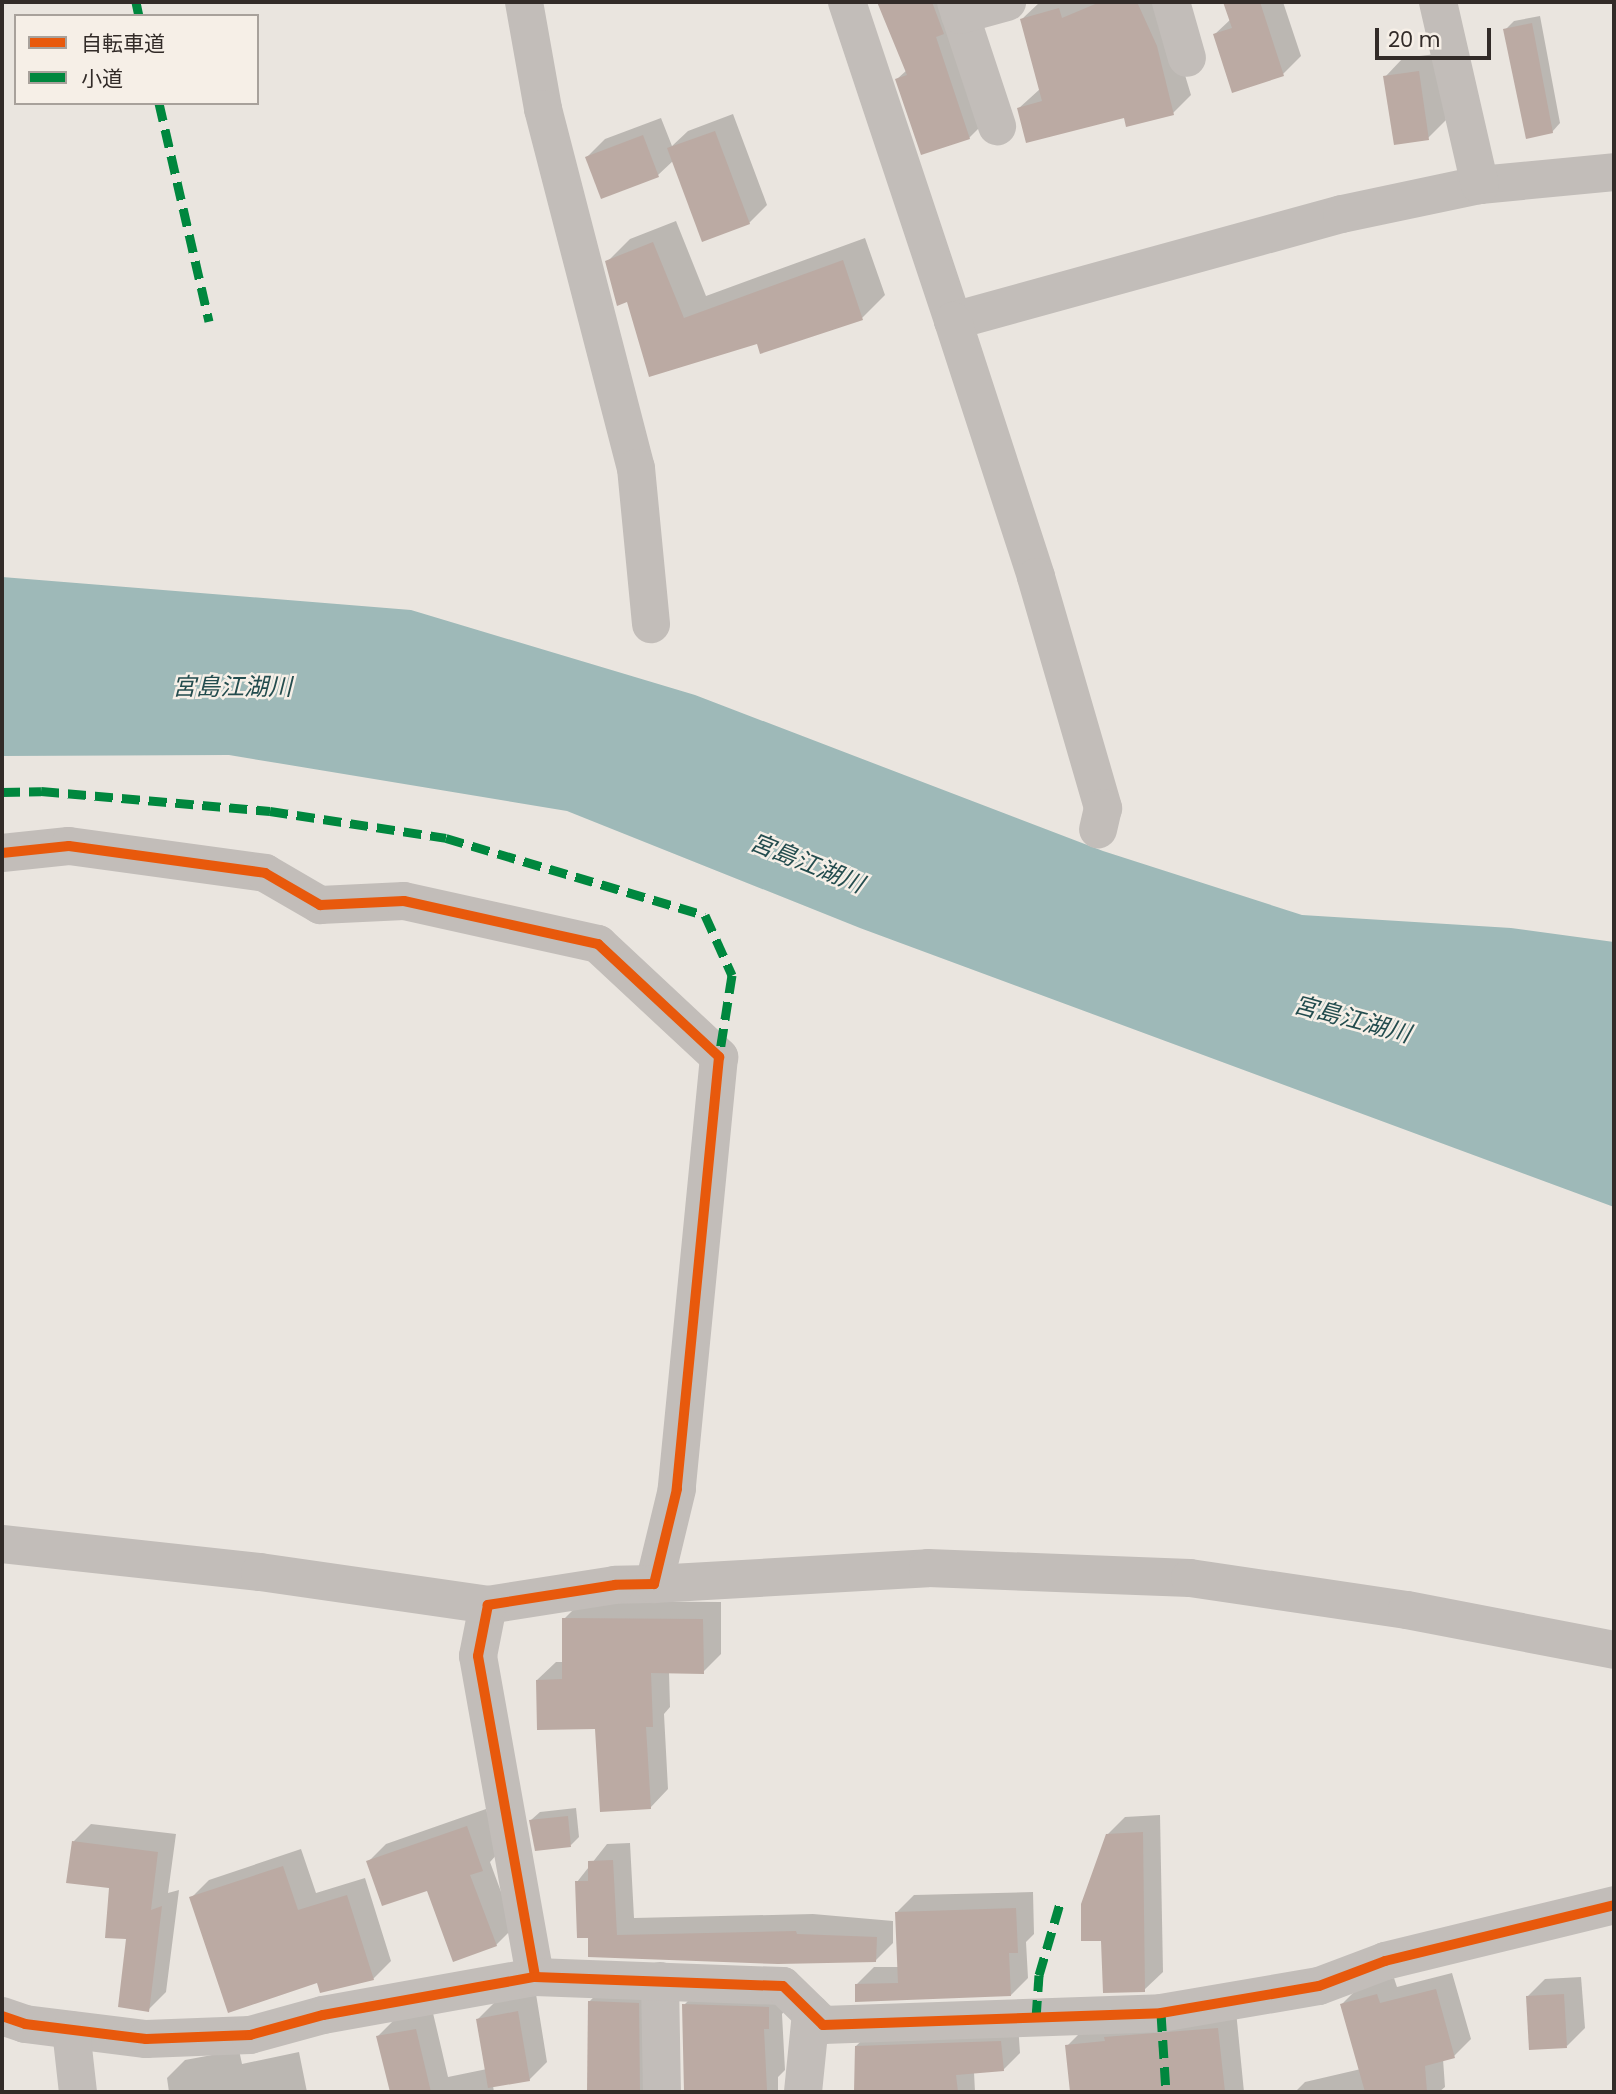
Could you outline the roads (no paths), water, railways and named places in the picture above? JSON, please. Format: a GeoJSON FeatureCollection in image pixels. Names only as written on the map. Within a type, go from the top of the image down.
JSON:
{"type":"FeatureCollection","features":[{"type":"Feature","properties":{"kind":"street"},"geometry":{"type":"LineString","coordinates":[[524,2],[543,109],[636,468],[651,624]]}},
{"type":"Feature","properties":{"kind":"street"},"geometry":{"type":"LineString","coordinates":[[847,2],[1036,577],[1103,808],[1098,829]]}},
{"type":"Feature","properties":{"kind":"street"},"geometry":{"type":"LineString","coordinates":[[997,126],[958,8],[1007,2]]}},
{"type":"Feature","properties":{"kind":"street"},"geometry":{"type":"LineString","coordinates":[[1171,2],[1187,58]]}},
{"type":"Feature","properties":{"kind":"street"},"geometry":{"type":"LineString","coordinates":[[1438,2],[1480,186]]}},
{"type":"Feature","properties":{"kind":"street"},"geometry":{"type":"LineString","coordinates":[[953,321],[1342,214],[1480,186],[1614,172]]}},
{"type":"Feature","properties":{"kind":"street"},"geometry":{"type":"LineString","coordinates":[[2,853],[69,846],[265,873],[320,905],[404,901],[598,944],[719,1057],[677,1489],[654,1584]]}},
{"type":"Feature","properties":{"kind":"street"},"geometry":{"type":"LineString","coordinates":[[2,1544],[260,1572],[488,1605],[615,1585],[928,1568],[1190,1578],[1407,1610],[1614,1650]]}},
{"type":"Feature","properties":{"kind":"street"},"geometry":{"type":"LineString","coordinates":[[488,1605],[478,1656],[535,1977]]}},
{"type":"Feature","properties":{"kind":"street"},"geometry":{"type":"LineString","coordinates":[[2,2016],[71,2030],[146,2039],[250,2035],[323,2015],[535,1977],[783,1986],[823,2025],[1161,2013],[1320,1986],[1385,1961],[1614,1905]]}},
{"type":"Feature","properties":{"kind":"street"},"geometry":{"type":"LineString","coordinates":[[660,1981],[662,2092]]}},
{"type":"Feature","properties":{"kind":"street"},"geometry":{"type":"LineString","coordinates":[[803,2092],[811,2014]]}},
{"type":"Feature","properties":{"kind":"street"},"geometry":{"type":"LineString","coordinates":[[71,2030],[78,2092]]}},
{"type":"Feature","properties":{"kind":"water","name":"宮島江湖川"},"geometry":{"type":"Polygon","coordinates":[[[2,577],[411,610],[695,695],[1103,851],[1302,915],[1511,928],[1614,942],[1614,1207],[860,928],[567,811],[229,755],[2,756],[2,577]]]}}]}
